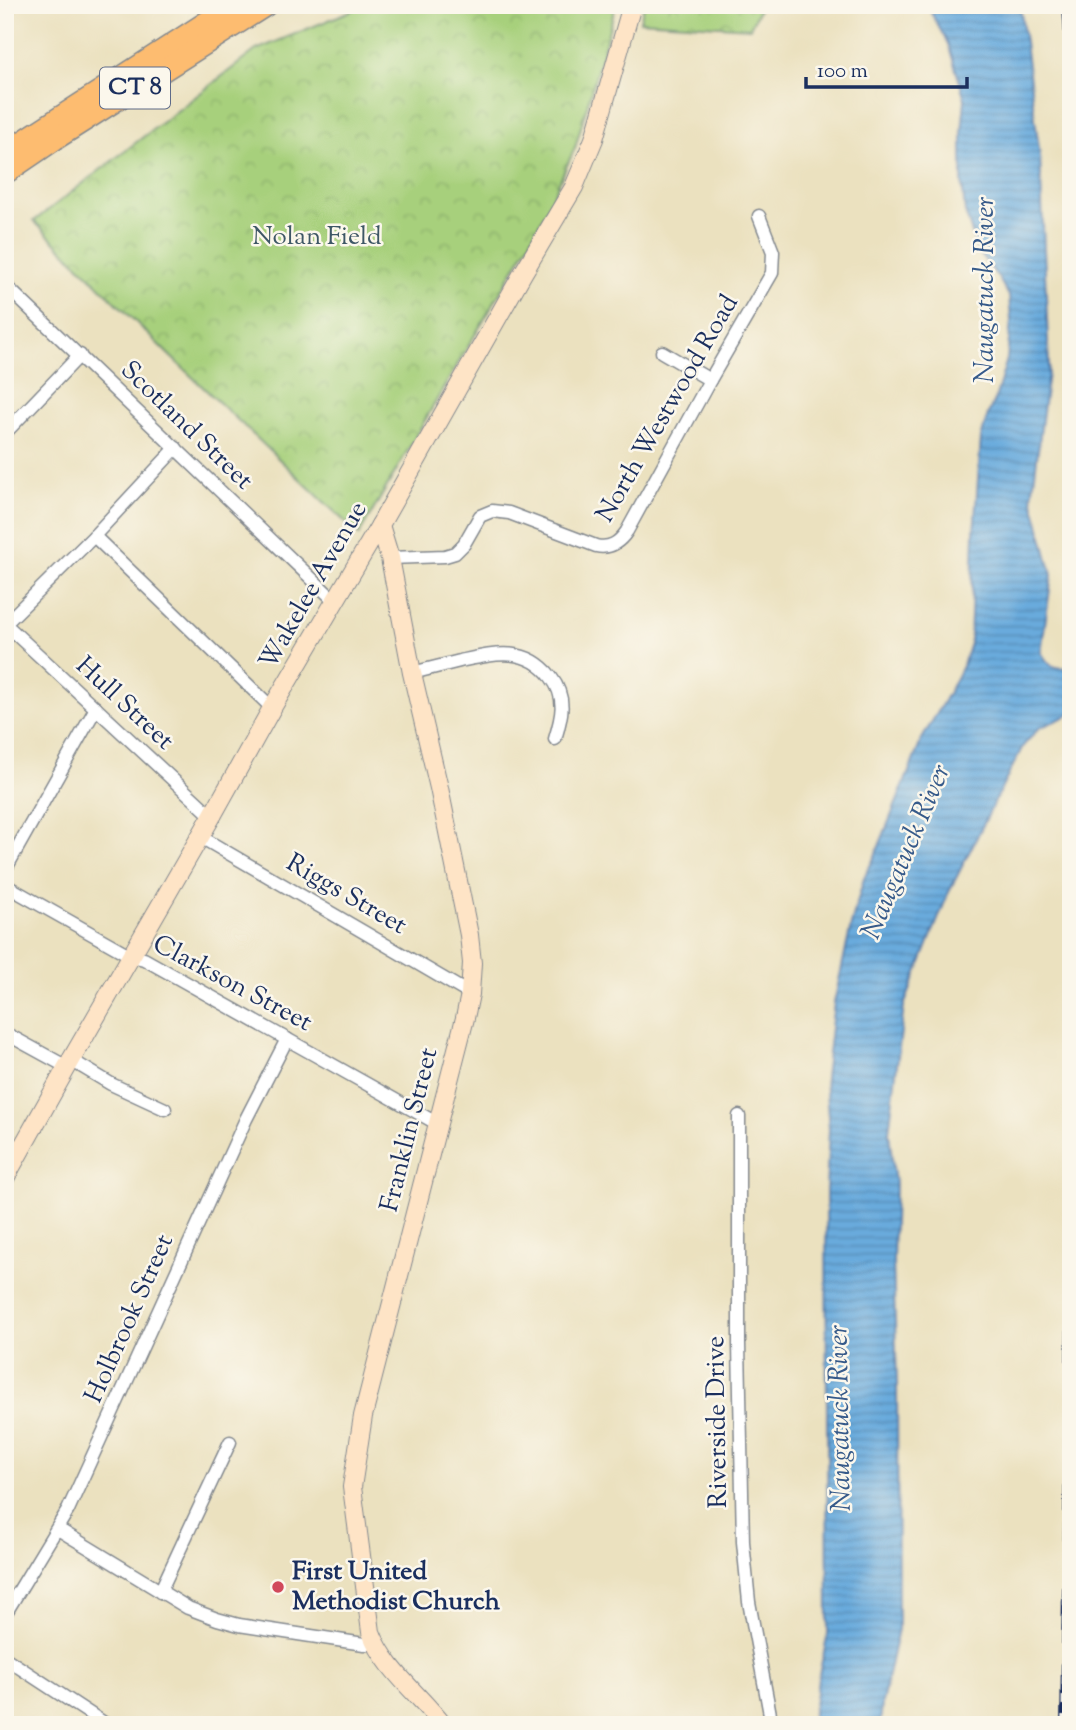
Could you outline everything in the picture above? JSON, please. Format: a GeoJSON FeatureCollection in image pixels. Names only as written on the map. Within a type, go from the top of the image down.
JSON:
{"type":"FeatureCollection","features":[{"type":"Feature","properties":{"kind":"highway","name":"CT 8"},"geometry":{"type":"LineString","coordinates":[[5,153],[233,5]]}},
{"type":"Feature","properties":{"kind":"highway","name":"CT 8"},"geometry":{"type":"LineString","coordinates":[[5,173],[266,5]]}},
{"type":"Feature","properties":{"kind":"main road","name":"Wakelee Avenue"},"geometry":{"type":"LineString","coordinates":[[5,1178],[272,708],[574,187],[594,139],[632,5]]}},
{"type":"Feature","properties":{"kind":"main road","name":"Franklin Street"},"geometry":{"type":"LineString","coordinates":[[380,525],[390,558],[412,673],[439,788],[469,935],[472,963],[470,994],[363,1416],[352,1487],[372,1632],[376,1644],[391,1666],[443,1725]]}},
{"type":"Feature","properties":{"kind":"street","name":"North Westwood Road"},"geometry":{"type":"LineString","coordinates":[[390,558],[452,555],[464,544],[480,516],[492,511],[509,513],[596,547],[609,547],[617,543],[627,531],[772,273],[773,252],[759,216]]}},
{"type":"Feature","properties":{"kind":"street","name":"Scotland Street"},"geometry":{"type":"LineString","coordinates":[[5,285],[335,601]]}},
{"type":"Feature","properties":{"kind":"street"},"geometry":{"type":"LineString","coordinates":[[662,352],[710,380]]}},
{"type":"Feature","properties":{"kind":"street"},"geometry":{"type":"LineString","coordinates":[[5,433],[80,355]]}},
{"type":"Feature","properties":{"kind":"street"},"geometry":{"type":"LineString","coordinates":[[5,624],[94,536],[176,448]]}},
{"type":"Feature","properties":{"kind":"street"},"geometry":{"type":"LineString","coordinates":[[94,536],[272,708]]}},
{"type":"Feature","properties":{"kind":"street","name":"Hull Street"},"geometry":{"type":"LineString","coordinates":[[5,624],[212,816]]}},
{"type":"Feature","properties":{"kind":"street"},"geometry":{"type":"LineString","coordinates":[[412,673],[490,654],[527,658],[546,671],[558,690],[563,715],[555,739]]}},
{"type":"Feature","properties":{"kind":"street"},"geometry":{"type":"LineString","coordinates":[[5,870],[96,708]]}},
{"type":"Feature","properties":{"kind":"street","name":"Riggs Street"},"geometry":{"type":"LineString","coordinates":[[199,836],[470,994]]}},
{"type":"Feature","properties":{"kind":"street","name":"Clarkson Street"},"geometry":{"type":"LineString","coordinates":[[5,885],[131,956],[144,959],[438,1124]]}},
{"type":"Feature","properties":{"kind":"street"},"geometry":{"type":"LineString","coordinates":[[5,1033],[165,1109]]}},
{"type":"Feature","properties":{"kind":"street","name":"Holbrook Street"},"geometry":{"type":"LineString","coordinates":[[5,1614],[58,1529],[74,1497],[246,1119],[287,1039]]}},
{"type":"Feature","properties":{"kind":"street","name":"Riverside Drive"},"geometry":{"type":"LineString","coordinates":[[739,1115],[739,1344],[743,1542],[749,1602],[772,1725]]}},
{"type":"Feature","properties":{"kind":"street"},"geometry":{"type":"LineString","coordinates":[[160,1592],[230,1442]]}},
{"type":"Feature","properties":{"kind":"street"},"geometry":{"type":"LineString","coordinates":[[58,1529],[188,1608],[217,1619],[239,1625],[376,1644]]}},
{"type":"Feature","properties":{"kind":"street"},"geometry":{"type":"LineString","coordinates":[[5,1658],[107,1725]]}},
{"type":"Feature","properties":{"kind":"green space","name":"Nolan Field"},"geometry":{"type":"Polygon","coordinates":[[[361,5],[616,5],[575,148],[546,211],[359,535],[168,354],[34,221],[256,50],[361,5]]]}},
{"type":"Feature","properties":{"kind":"green space"},"geometry":{"type":"Polygon","coordinates":[[[644,5],[761,5],[750,28],[640,21],[644,5]]]}},
{"type":"Feature","properties":{"kind":"water","name":"Naugatuck River"},"geometry":{"type":"Polygon","coordinates":[[[927,5],[1020,5],[1040,156],[1049,365],[1032,497],[1052,575],[1041,652],[1053,666],[1071,668],[1071,714],[1039,728],[1023,746],[948,894],[904,1006],[889,1132],[895,1184],[893,1261],[897,1381],[898,1629],[880,1725],[811,1725],[828,1634],[826,1190],[829,1129],[825,1078],[834,1003],[864,878],[922,739],[964,662],[970,643],[981,438],[1007,359],[1011,321],[1009,296],[978,251],[965,212],[962,132],[965,99],[948,44],[927,5]]]}},
{"type":"Feature","properties":{"kind":"railway"},"geometry":{"type":"LineString","coordinates":[[1065,5],[1071,105]]}},
{"type":"Feature","properties":{"kind":"railway"},"geometry":{"type":"LineString","coordinates":[[1063,1725],[1071,1181]]}},
{"type":"Feature","properties":{"kind":"place","name":"First United Methodist Church"},"geometry":{"type":"Point","coordinates":[278,1587]}}]}
